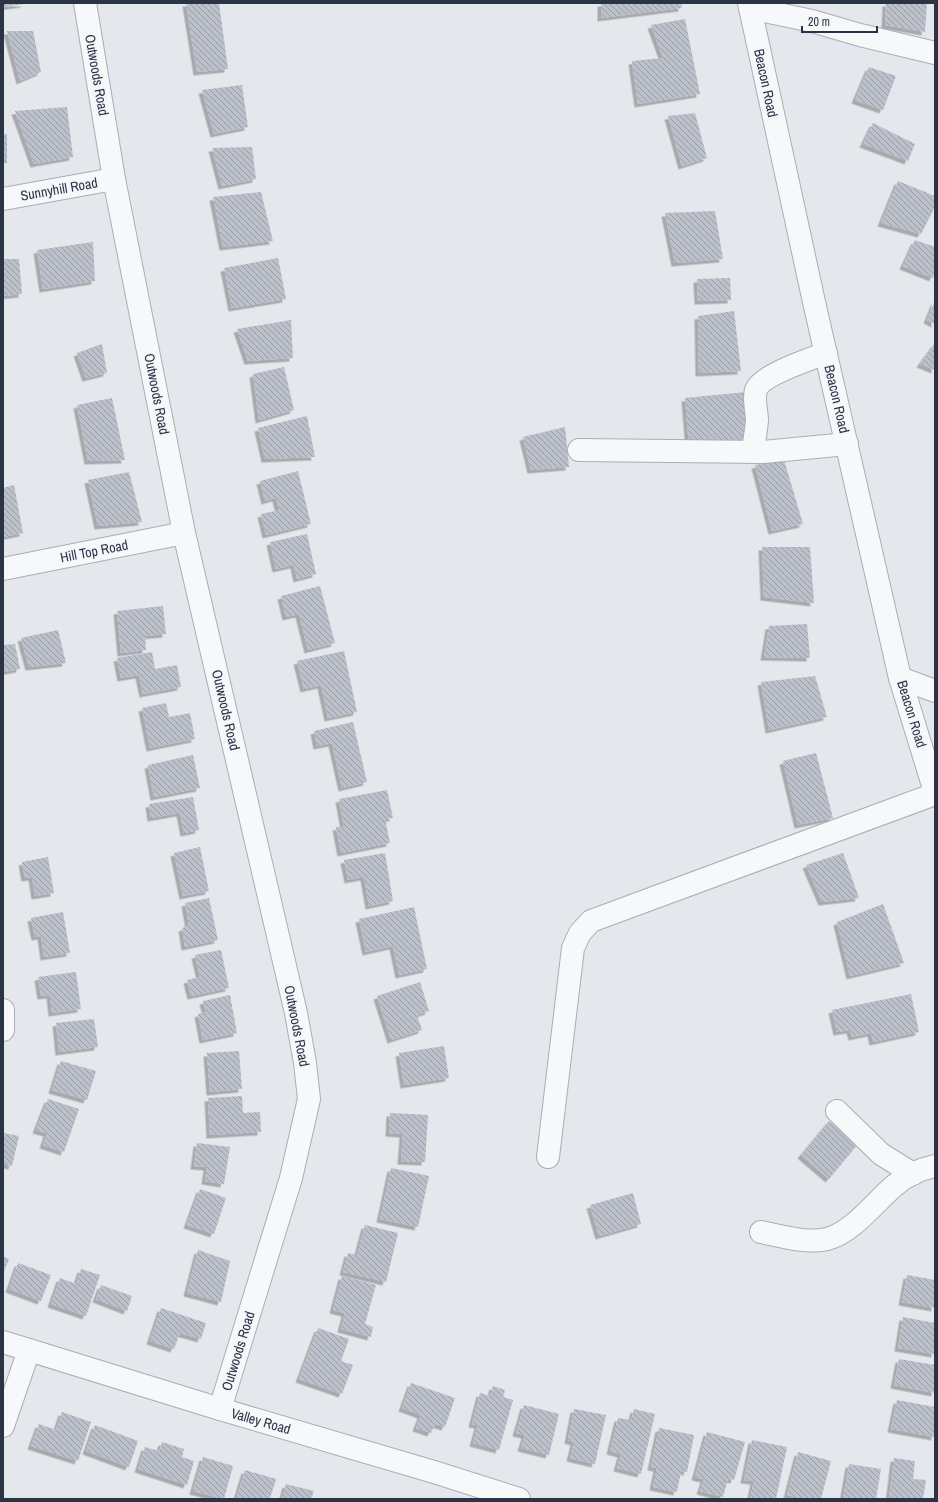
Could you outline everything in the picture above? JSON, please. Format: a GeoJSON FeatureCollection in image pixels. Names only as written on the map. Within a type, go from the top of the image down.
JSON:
{"type":"FeatureCollection","features":[{"type":"Feature","properties":{"kind":"street","name":"Outwoods Road"},"geometry":{"type":"LineString","coordinates":[[85,3],[114,179],[184,533],[296,1013],[305,1063],[309,1099],[291,1178],[220,1409]]}},
{"type":"Feature","properties":{"kind":"street"},"geometry":{"type":"LineString","coordinates":[[749,6],[935,53]]}},
{"type":"Feature","properties":{"kind":"street","name":"Beacon Road"},"geometry":{"type":"LineString","coordinates":[[749,6],[900,678],[935,793]]}},
{"type":"Feature","properties":{"kind":"street","name":"Sunnyhill Road"},"geometry":{"type":"LineString","coordinates":[[3,199],[114,179]]}},
{"type":"Feature","properties":{"kind":"street"},"geometry":{"type":"LineString","coordinates":[[753,452],[757,422],[757,390],[763,381],[772,375],[826,353]]}},
{"type":"Feature","properties":{"kind":"street"},"geometry":{"type":"LineString","coordinates":[[579,450],[753,452],[847,444]]}},
{"type":"Feature","properties":{"kind":"street","name":"Hill Top Road"},"geometry":{"type":"LineString","coordinates":[[3,569],[184,533]]}},
{"type":"Feature","properties":{"kind":"street"},"geometry":{"type":"LineString","coordinates":[[900,678],[935,691]]}},
{"type":"Feature","properties":{"kind":"street"},"geometry":{"type":"LineString","coordinates":[[548,1157],[573,948],[580,933],[591,921],[935,793]]}},
{"type":"Feature","properties":{"kind":"street"},"geometry":{"type":"LineString","coordinates":[[3,1010],[3,1030]]}},
{"type":"Feature","properties":{"kind":"street"},"geometry":{"type":"LineString","coordinates":[[837,1111],[881,1154],[913,1174]]}},
{"type":"Feature","properties":{"kind":"street"},"geometry":{"type":"LineString","coordinates":[[761,1232],[801,1240],[828,1239],[852,1225],[896,1184],[924,1168],[935,1166]]}},
{"type":"Feature","properties":{"kind":"street","name":"Valley Road"},"geometry":{"type":"LineString","coordinates":[[3,1342],[519,1499]]}},
{"type":"Feature","properties":{"kind":"street"},"geometry":{"type":"LineString","coordinates":[[3,1426],[29,1350]]}},
{"type":"Feature","properties":{"kind":"building"},"geometry":{"type":"Polygon","coordinates":[[[3,3],[24,3],[24,4],[3,7],[3,3]]]}},
{"type":"Feature","properties":{"kind":"building"},"geometry":{"type":"Polygon","coordinates":[[[186,3],[219,3],[228,69],[197,72],[186,3]]]}},
{"type":"Feature","properties":{"kind":"building"},"geometry":{"type":"Polygon","coordinates":[[[601,3],[681,3],[682,8],[601,18],[601,3]]]}},
{"type":"Feature","properties":{"kind":"building"},"geometry":{"type":"Polygon","coordinates":[[[886,3],[927,3],[925,32],[885,25],[886,3]]]}},
{"type":"Feature","properties":{"kind":"building"},"geometry":{"type":"Polygon","coordinates":[[[685,19],[700,94],[638,104],[632,61],[663,58],[651,25],[685,19]]]}},
{"type":"Feature","properties":{"kind":"building"},"geometry":{"type":"Polygon","coordinates":[[[7,31],[33,31],[41,72],[20,81],[7,31]]]}},
{"type":"Feature","properties":{"kind":"building"},"geometry":{"type":"Polygon","coordinates":[[[869,67],[896,76],[883,110],[855,100],[869,67]]]}},
{"type":"Feature","properties":{"kind":"building"},"geometry":{"type":"Polygon","coordinates":[[[242,85],[248,127],[214,134],[202,90],[242,85]]]}},
{"type":"Feature","properties":{"kind":"building"},"geometry":{"type":"Polygon","coordinates":[[[67,107],[73,157],[34,164],[15,111],[67,107]]]}},
{"type":"Feature","properties":{"kind":"building"},"geometry":{"type":"Polygon","coordinates":[[[695,113],[707,158],[682,166],[668,116],[695,113]]]}},
{"type":"Feature","properties":{"kind":"building"},"geometry":{"type":"Polygon","coordinates":[[[873,123],[915,144],[908,161],[863,144],[873,123]]]}},
{"type":"Feature","properties":{"kind":"building"},"geometry":{"type":"Polygon","coordinates":[[[3,134],[7,134],[7,163],[3,163],[3,134]]]}},
{"type":"Feature","properties":{"kind":"building"},"geometry":{"type":"Polygon","coordinates":[[[252,147],[256,179],[222,186],[212,148],[252,147]]]}},
{"type":"Feature","properties":{"kind":"building"},"geometry":{"type":"Polygon","coordinates":[[[898,181],[935,196],[935,207],[921,234],[881,223],[898,181]]]}},
{"type":"Feature","properties":{"kind":"building"},"geometry":{"type":"Polygon","coordinates":[[[261,192],[273,241],[223,247],[213,197],[261,192]]]}},
{"type":"Feature","properties":{"kind":"building"},"geometry":{"type":"Polygon","coordinates":[[[715,211],[723,259],[675,263],[665,213],[715,211]]]}},
{"type":"Feature","properties":{"kind":"building"},"geometry":{"type":"Polygon","coordinates":[[[915,240],[935,247],[935,272],[933,278],[903,266],[915,240]]]}},
{"type":"Feature","properties":{"kind":"building"},"geometry":{"type":"Polygon","coordinates":[[[93,242],[95,281],[43,289],[37,250],[93,242]]]}},
{"type":"Feature","properties":{"kind":"building"},"geometry":{"type":"Polygon","coordinates":[[[278,258],[286,299],[232,308],[224,268],[278,258]]]}},
{"type":"Feature","properties":{"kind":"building"},"geometry":{"type":"Polygon","coordinates":[[[3,259],[19,259],[22,294],[3,296],[3,259]]]}},
{"type":"Feature","properties":{"kind":"building"},"geometry":{"type":"Polygon","coordinates":[[[730,278],[731,300],[698,301],[697,279],[730,278]]]}},
{"type":"Feature","properties":{"kind":"building"},"geometry":{"type":"Polygon","coordinates":[[[935,300],[935,324],[927,320],[935,300]]]}},
{"type":"Feature","properties":{"kind":"building"},"geometry":{"type":"Polygon","coordinates":[[[734,311],[741,371],[699,373],[698,316],[734,311]]]}},
{"type":"Feature","properties":{"kind":"building"},"geometry":{"type":"Polygon","coordinates":[[[291,320],[293,358],[248,361],[237,329],[291,320]]]}},
{"type":"Feature","properties":{"kind":"building"},"geometry":{"type":"Polygon","coordinates":[[[935,343],[935,370],[920,364],[935,343]]]}},
{"type":"Feature","properties":{"kind":"building"},"geometry":{"type":"Polygon","coordinates":[[[102,344],[107,373],[86,378],[77,353],[102,344]]]}},
{"type":"Feature","properties":{"kind":"building"},"geometry":{"type":"Polygon","coordinates":[[[284,367],[294,410],[259,420],[253,374],[284,367]]]}},
{"type":"Feature","properties":{"kind":"building"},"geometry":{"type":"Polygon","coordinates":[[[746,392],[748,446],[689,446],[685,398],[746,392]]]}},
{"type":"Feature","properties":{"kind":"building"},"geometry":{"type":"Polygon","coordinates":[[[112,398],[125,460],[88,461],[77,405],[112,398]]]}},
{"type":"Feature","properties":{"kind":"building"},"geometry":{"type":"Polygon","coordinates":[[[307,416],[315,457],[265,459],[258,428],[307,416]]]}},
{"type":"Feature","properties":{"kind":"building"},"geometry":{"type":"Polygon","coordinates":[[[565,427],[569,467],[531,470],[523,437],[565,427]]]}},
{"type":"Feature","properties":{"kind":"building"},"geometry":{"type":"Polygon","coordinates":[[[784,460],[803,524],[772,531],[755,465],[784,460]]]}},
{"type":"Feature","properties":{"kind":"building"},"geometry":{"type":"Polygon","coordinates":[[[298,471],[311,524],[266,535],[261,514],[279,510],[276,498],[265,501],[260,481],[298,471]]]}},
{"type":"Feature","properties":{"kind":"building"},"geometry":{"type":"Polygon","coordinates":[[[129,472],[142,522],[98,526],[88,480],[129,472]]]}},
{"type":"Feature","properties":{"kind":"building"},"geometry":{"type":"Polygon","coordinates":[[[14,485],[23,533],[3,537],[3,488],[14,485]]]}},
{"type":"Feature","properties":{"kind":"building"},"geometry":{"type":"Polygon","coordinates":[[[307,534],[316,574],[297,579],[294,565],[276,569],[270,542],[307,534]]]}},
{"type":"Feature","properties":{"kind":"building"},"geometry":{"type":"Polygon","coordinates":[[[762,547],[810,547],[814,603],[764,597],[762,547]]]}},
{"type":"Feature","properties":{"kind":"building"},"geometry":{"type":"Polygon","coordinates":[[[320,586],[335,643],[308,650],[299,614],[286,617],[281,596],[320,586]]]}},
{"type":"Feature","properties":{"kind":"building"},"geometry":{"type":"Polygon","coordinates":[[[163,606],[166,634],[145,636],[146,650],[121,653],[117,611],[163,606]]]}},
{"type":"Feature","properties":{"kind":"building"},"geometry":{"type":"Polygon","coordinates":[[[807,624],[810,658],[764,657],[769,626],[807,624]]]}},
{"type":"Feature","properties":{"kind":"building"},"geometry":{"type":"Polygon","coordinates":[[[58,630],[66,663],[29,667],[21,638],[58,630]]]}},
{"type":"Feature","properties":{"kind":"building"},"geometry":{"type":"Polygon","coordinates":[[[15,644],[20,669],[3,672],[3,645],[15,644]]]}},
{"type":"Feature","properties":{"kind":"building"},"geometry":{"type":"Polygon","coordinates":[[[344,651],[357,712],[328,718],[321,685],[304,689],[297,661],[344,651]]]}},
{"type":"Feature","properties":{"kind":"building"},"geometry":{"type":"Polygon","coordinates":[[[152,652],[155,669],[177,665],[181,687],[143,694],[139,675],[121,678],[117,658],[152,652]]]}},
{"type":"Feature","properties":{"kind":"building"},"geometry":{"type":"Polygon","coordinates":[[[815,676],[827,717],[769,730],[761,682],[815,676]]]}},
{"type":"Feature","properties":{"kind":"building"},"geometry":{"type":"Polygon","coordinates":[[[166,703],[169,717],[190,713],[195,739],[150,748],[142,708],[166,703]]]}},
{"type":"Feature","properties":{"kind":"building"},"geometry":{"type":"Polygon","coordinates":[[[353,722],[367,782],[342,788],[332,743],[317,746],[314,731],[353,722]]]}},
{"type":"Feature","properties":{"kind":"building"},"geometry":{"type":"Polygon","coordinates":[[[816,753],[833,818],[798,825],[783,761],[816,753]]]}},
{"type":"Feature","properties":{"kind":"building"},"geometry":{"type":"Polygon","coordinates":[[[193,755],[200,788],[154,797],[148,765],[193,755]]]}},
{"type":"Feature","properties":{"kind":"building"},"geometry":{"type":"Polygon","coordinates":[[[387,790],[393,818],[385,819],[390,843],[341,853],[336,827],[344,826],[339,799],[387,790]]]}},
{"type":"Feature","properties":{"kind":"building"},"geometry":{"type":"Polygon","coordinates":[[[193,797],[199,830],[184,833],[180,813],[151,818],[149,804],[193,797]]]}},
{"type":"Feature","properties":{"kind":"building"},"geometry":{"type":"Polygon","coordinates":[[[200,847],[209,891],[183,896],[174,853],[200,847]]]}},
{"type":"Feature","properties":{"kind":"building"},"geometry":{"type":"Polygon","coordinates":[[[385,853],[393,901],[369,906],[364,877],[348,880],[344,860],[385,853]]]}},
{"type":"Feature","properties":{"kind":"building"},"geometry":{"type":"Polygon","coordinates":[[[843,853],[859,898],[822,902],[806,865],[843,853]]]}},
{"type":"Feature","properties":{"kind":"building"},"geometry":{"type":"Polygon","coordinates":[[[48,857],[54,893],[35,896],[32,877],[25,878],[22,862],[48,857]]]}},
{"type":"Feature","properties":{"kind":"building"},"geometry":{"type":"Polygon","coordinates":[[[209,898],[218,940],[185,947],[182,928],[189,926],[185,903],[209,898]]]}},
{"type":"Feature","properties":{"kind":"building"},"geometry":{"type":"Polygon","coordinates":[[[883,904],[904,963],[850,976],[837,922],[883,904]]]}},
{"type":"Feature","properties":{"kind":"building"},"geometry":{"type":"Polygon","coordinates":[[[414,907],[427,969],[399,975],[393,946],[366,952],[359,919],[414,907]]]}},
{"type":"Feature","properties":{"kind":"building"},"geometry":{"type":"Polygon","coordinates":[[[63,912],[70,953],[44,957],[41,936],[35,937],[31,918],[63,912]]]}},
{"type":"Feature","properties":{"kind":"building"},"geometry":{"type":"Polygon","coordinates":[[[221,950],[229,988],[191,996],[187,980],[200,977],[195,955],[221,950]]]}},
{"type":"Feature","properties":{"kind":"building"},"geometry":{"type":"Polygon","coordinates":[[[76,972],[81,1009],[52,1013],[50,995],[41,996],[38,977],[76,972]]]}},
{"type":"Feature","properties":{"kind":"building"},"geometry":{"type":"Polygon","coordinates":[[[420,982],[429,1011],[417,1015],[422,1030],[391,1040],[377,996],[420,982]]]}},
{"type":"Feature","properties":{"kind":"building"},"geometry":{"type":"Polygon","coordinates":[[[911,994],[919,1032],[873,1042],[871,1033],[852,1037],[850,1030],[837,1032],[832,1010],[911,994]]]}},
{"type":"Feature","properties":{"kind":"building"},"geometry":{"type":"Polygon","coordinates":[[[230,995],[237,1033],[203,1040],[198,1014],[206,1012],[203,1001],[230,995]]]}},
{"type":"Feature","properties":{"kind":"building"},"geometry":{"type":"Polygon","coordinates":[[[94,1019],[98,1047],[59,1052],[56,1023],[94,1019]]]}},
{"type":"Feature","properties":{"kind":"building"},"geometry":{"type":"Polygon","coordinates":[[[444,1046],[449,1078],[404,1085],[399,1053],[444,1046]]]}},
{"type":"Feature","properties":{"kind":"building"},"geometry":{"type":"Polygon","coordinates":[[[239,1051],[242,1089],[210,1092],[207,1053],[239,1051]]]}},
{"type":"Feature","properties":{"kind":"building"},"geometry":{"type":"Polygon","coordinates":[[[61,1061],[96,1071],[87,1100],[52,1090],[61,1061]]]}},
{"type":"Feature","properties":{"kind":"building"},"geometry":{"type":"Polygon","coordinates":[[[242,1096],[243,1113],[260,1112],[261,1132],[210,1135],[208,1098],[242,1096]]]}},
{"type":"Feature","properties":{"kind":"building"},"geometry":{"type":"Polygon","coordinates":[[[48,1099],[79,1109],[64,1152],[43,1145],[47,1133],[36,1130],[48,1099]]]}},
{"type":"Feature","properties":{"kind":"building"},"geometry":{"type":"Polygon","coordinates":[[[390,1113],[428,1115],[425,1162],[401,1161],[403,1134],[389,1133],[390,1113]]]}},
{"type":"Feature","properties":{"kind":"building"},"geometry":{"type":"Polygon","coordinates":[[[829,1121],[858,1144],[829,1179],[801,1155],[829,1121]]]}},
{"type":"Feature","properties":{"kind":"building"},"geometry":{"type":"Polygon","coordinates":[[[3,1133],[19,1136],[12,1166],[3,1164],[3,1133]]]}},
{"type":"Feature","properties":{"kind":"building"},"geometry":{"type":"Polygon","coordinates":[[[197,1143],[230,1147],[224,1184],[205,1181],[207,1167],[194,1166],[197,1143]]]}},
{"type":"Feature","properties":{"kind":"building"},"geometry":{"type":"Polygon","coordinates":[[[391,1168],[429,1176],[418,1227],[380,1219],[391,1168]]]}},
{"type":"Feature","properties":{"kind":"building"},"geometry":{"type":"Polygon","coordinates":[[[200,1189],[226,1198],[214,1234],[187,1225],[200,1189]]]}},
{"type":"Feature","properties":{"kind":"building"},"geometry":{"type":"Polygon","coordinates":[[[633,1193],[641,1224],[599,1236],[590,1205],[633,1193]]]}},
{"type":"Feature","properties":{"kind":"building"},"geometry":{"type":"Polygon","coordinates":[[[365,1225],[398,1233],[386,1282],[343,1272],[348,1253],[357,1255],[365,1225]]]}},
{"type":"Feature","properties":{"kind":"building"},"geometry":{"type":"Polygon","coordinates":[[[198,1250],[230,1261],[221,1302],[187,1293],[198,1250]]]}},
{"type":"Feature","properties":{"kind":"building"},"geometry":{"type":"Polygon","coordinates":[[[3,1256],[9,1259],[3,1274],[3,1256]]]}},
{"type":"Feature","properties":{"kind":"building"},"geometry":{"type":"Polygon","coordinates":[[[18,1263],[51,1275],[41,1301],[9,1289],[18,1263]]]}},
{"type":"Feature","properties":{"kind":"building"},"geometry":{"type":"Polygon","coordinates":[[[81,1269],[100,1275],[86,1316],[51,1304],[60,1278],[76,1284],[81,1269]]]}},
{"type":"Feature","properties":{"kind":"building"},"geometry":{"type":"Polygon","coordinates":[[[907,1275],[935,1280],[935,1308],[902,1302],[907,1275]]]}},
{"type":"Feature","properties":{"kind":"building"},"geometry":{"type":"Polygon","coordinates":[[[342,1276],[376,1285],[365,1324],[373,1327],[371,1337],[341,1329],[345,1313],[333,1310],[342,1276]]]}},
{"type":"Feature","properties":{"kind":"building"},"geometry":{"type":"Polygon","coordinates":[[[101,1285],[132,1296],[127,1311],[96,1299],[101,1285]]]}},
{"type":"Feature","properties":{"kind":"building"},"geometry":{"type":"Polygon","coordinates":[[[161,1308],[206,1323],[201,1339],[180,1333],[174,1349],[150,1341],[161,1308]]]}},
{"type":"Feature","properties":{"kind":"building"},"geometry":{"type":"Polygon","coordinates":[[[903,1317],[935,1323],[935,1354],[898,1348],[903,1317]]]}},
{"type":"Feature","properties":{"kind":"building"},"geometry":{"type":"Polygon","coordinates":[[[318,1328],[349,1339],[341,1361],[353,1365],[342,1394],[299,1379],[318,1328]]]}},
{"type":"Feature","properties":{"kind":"building"},"geometry":{"type":"Polygon","coordinates":[[[899,1359],[935,1365],[935,1393],[894,1385],[899,1359]]]}},
{"type":"Feature","properties":{"kind":"building"},"geometry":{"type":"Polygon","coordinates":[[[411,1383],[455,1398],[445,1427],[435,1424],[431,1433],[416,1428],[421,1415],[402,1408],[411,1383]]]}},
{"type":"Feature","properties":{"kind":"building"},"geometry":{"type":"Polygon","coordinates":[[[493,1386],[505,1390],[503,1397],[513,1400],[499,1450],[473,1443],[478,1425],[472,1424],[480,1393],[490,1396],[493,1386]]]}},
{"type":"Feature","properties":{"kind":"building"},"geometry":{"type":"Polygon","coordinates":[[[897,1400],[935,1407],[935,1437],[891,1429],[897,1400]]]}},
{"type":"Feature","properties":{"kind":"building"},"geometry":{"type":"Polygon","coordinates":[[[524,1405],[559,1414],[549,1455],[521,1448],[525,1435],[516,1433],[524,1405]]]}},
{"type":"Feature","properties":{"kind":"building"},"geometry":{"type":"Polygon","coordinates":[[[574,1409],[606,1415],[595,1464],[570,1458],[574,1442],[568,1440],[574,1409]]]}},
{"type":"Feature","properties":{"kind":"building"},"geometry":{"type":"Polygon","coordinates":[[[634,1409],[655,1414],[641,1474],[617,1468],[621,1454],[610,1451],[618,1418],[631,1420],[634,1409]]]}},
{"type":"Feature","properties":{"kind":"building"},"geometry":{"type":"Polygon","coordinates":[[[62,1412],[91,1422],[78,1461],[31,1446],[39,1424],[56,1430],[62,1412]]]}},
{"type":"Feature","properties":{"kind":"building"},"geometry":{"type":"Polygon","coordinates":[[[95,1425],[138,1441],[129,1467],[86,1451],[95,1425]]]}},
{"type":"Feature","properties":{"kind":"building"},"geometry":{"type":"Polygon","coordinates":[[[659,1428],[694,1435],[687,1472],[681,1471],[677,1492],[653,1487],[657,1468],[651,1467],[659,1428]]]}},
{"type":"Feature","properties":{"kind":"building"},"geometry":{"type":"Polygon","coordinates":[[[707,1432],[745,1442],[734,1480],[728,1479],[723,1497],[700,1491],[704,1479],[695,1477],[707,1432]]]}},
{"type":"Feature","properties":{"kind":"building"},"geometry":{"type":"Polygon","coordinates":[[[752,1440],[787,1447],[776,1499],[750,1499],[754,1481],[744,1480],[752,1440]]]}},
{"type":"Feature","properties":{"kind":"building"},"geometry":{"type":"Polygon","coordinates":[[[162,1442],[184,1449],[182,1457],[194,1461],[187,1485],[138,1469],[145,1447],[159,1451],[162,1442]]]}},
{"type":"Feature","properties":{"kind":"building"},"geometry":{"type":"Polygon","coordinates":[[[798,1452],[831,1461],[821,1499],[795,1499],[795,1497],[787,1495],[798,1452]]]}},
{"type":"Feature","properties":{"kind":"building"},"geometry":{"type":"Polygon","coordinates":[[[203,1457],[233,1466],[224,1499],[193,1491],[203,1457]]]}},
{"type":"Feature","properties":{"kind":"building"},"geometry":{"type":"Polygon","coordinates":[[[894,1458],[915,1461],[913,1479],[926,1480],[923,1499],[889,1499],[894,1458]]]}},
{"type":"Feature","properties":{"kind":"building"},"geometry":{"type":"Polygon","coordinates":[[[849,1464],[881,1469],[876,1499],[843,1499],[849,1464]]]}},
{"type":"Feature","properties":{"kind":"building"},"geometry":{"type":"Polygon","coordinates":[[[245,1470],[276,1479],[270,1499],[236,1499],[245,1470]]]}},
{"type":"Feature","properties":{"kind":"building"},"geometry":{"type":"Polygon","coordinates":[[[286,1484],[314,1491],[311,1499],[282,1499],[286,1484]]]}}]}
